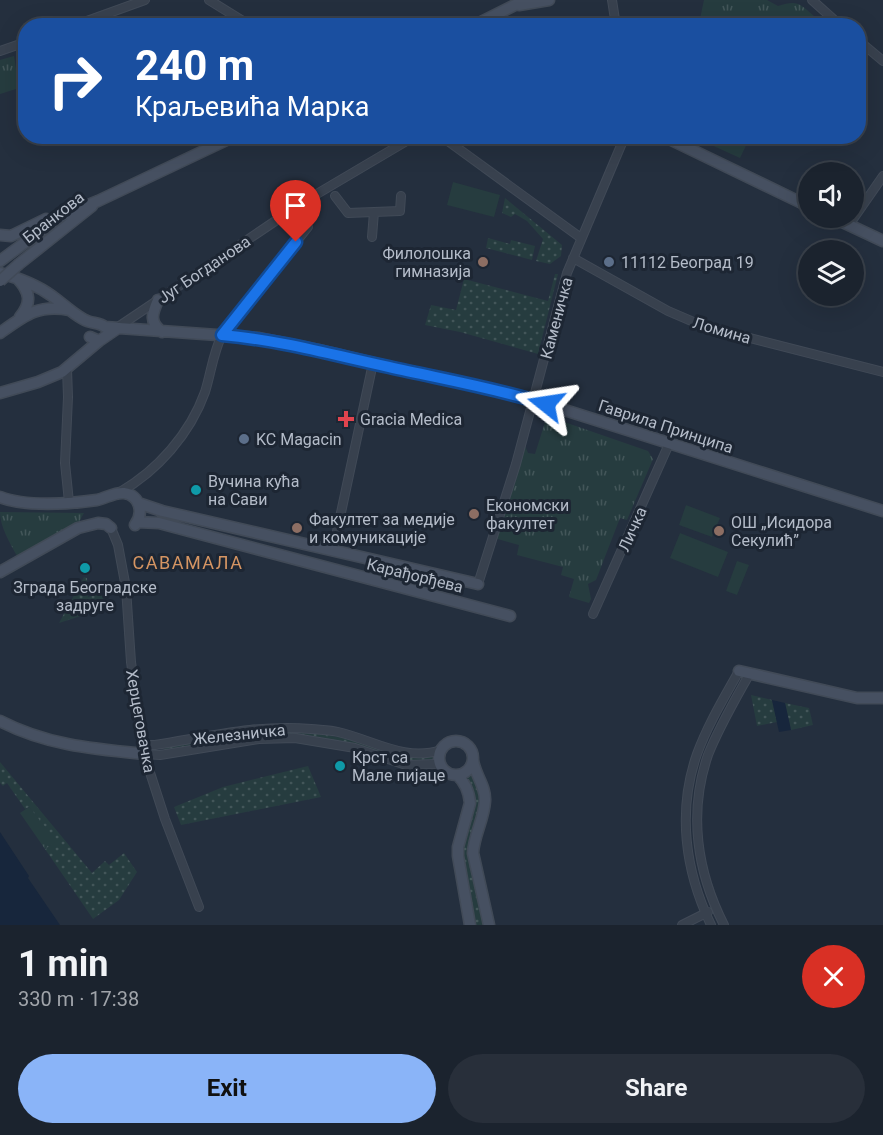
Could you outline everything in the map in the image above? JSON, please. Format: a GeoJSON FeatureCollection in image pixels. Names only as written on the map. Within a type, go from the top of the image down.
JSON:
{"type":"FeatureCollection","features":[{"type":"Feature","properties":{"kind":"main road"},"geometry":{"type":"LineString","coordinates":[[490,18],[517,5],[549,0]]}},
{"type":"Feature","properties":{"kind":"main road"},"geometry":{"type":"LineString","coordinates":[[506,18],[517,5]]}},
{"type":"Feature","properties":{"kind":"main road","name":"Бранкова"},"geometry":{"type":"LineString","coordinates":[[1,260],[61,216],[99,201],[218,144]]}},
{"type":"Feature","properties":{"kind":"main road"},"geometry":{"type":"LineString","coordinates":[[680,144],[798,201]]}},
{"type":"Feature","properties":{"kind":"main road","name":"Бранкова"},"geometry":{"type":"LineString","coordinates":[[0,281],[99,201]]}},
{"type":"Feature","properties":{"kind":"main road"},"geometry":{"type":"LineString","coordinates":[[0,237],[11,236],[45,220],[61,216]]}},
{"type":"Feature","properties":{"kind":"main road"},"geometry":{"type":"LineString","coordinates":[[855,228],[883,241]]}},
{"type":"Feature","properties":{"kind":"main road"},"geometry":{"type":"LineString","coordinates":[[0,237],[11,252]]}},
{"type":"Feature","properties":{"kind":"main road"},"geometry":{"type":"LineString","coordinates":[[0,273],[44,291],[95,330],[87,351],[67,369],[47,379],[0,393]]}},
{"type":"Feature","properties":{"kind":"main road"},"geometry":{"type":"LineString","coordinates":[[18,279],[29,297],[26,308],[18,320]]}},
{"type":"Feature","properties":{"kind":"main road"},"geometry":{"type":"LineString","coordinates":[[158,300],[152,318],[154,324],[162,332]]}},
{"type":"Feature","properties":{"kind":"main road"},"geometry":{"type":"LineString","coordinates":[[0,333],[32,312],[48,308],[70,310]]}},
{"type":"Feature","properties":{"kind":"main road","name":"Гаврила Принципа"},"geometry":{"type":"LineString","coordinates":[[95,330],[118,327],[222,335],[292,344],[461,382],[534,400],[883,511]]}},
{"type":"Feature","properties":{"kind":"main road"},"geometry":{"type":"LineString","coordinates":[[0,497],[24,502],[69,502],[94,500],[114,495]]}},
{"type":"Feature","properties":{"kind":"main road","name":"Карађорђева"},"geometry":{"type":"LineString","coordinates":[[114,495],[130,495],[138,502],[162,510],[478,584]]}},
{"type":"Feature","properties":{"kind":"main road","name":"Карађорђева"},"geometry":{"type":"LineString","coordinates":[[138,502],[140,514],[135,525],[159,523],[510,616]]}},
{"type":"Feature","properties":{"kind":"main road"},"geometry":{"type":"LineString","coordinates":[[0,572],[78,528],[90,524],[108,526]]}},
{"type":"Feature","properties":{"kind":"main road"},"geometry":{"type":"LineString","coordinates":[[739,670],[857,698],[883,698]]}},
{"type":"Feature","properties":{"kind":"main road"},"geometry":{"type":"LineString","coordinates":[[0,721],[31,735],[54,742],[86,748],[143,749]]}},
{"type":"Feature","properties":{"kind":"main road"},"geometry":{"type":"LineString","coordinates":[[473,760],[467,771],[457,775],[449,774],[441,767],[439,757],[441,750],[450,743],[459,742],[469,748],[483,788],[485,803],[473,853],[489,925]]}},
{"type":"Feature","properties":{"kind":"main road"},"geometry":{"type":"LineString","coordinates":[[457,775],[463,781],[470,803],[458,847],[470,925]]}},
{"type":"Feature","properties":{"kind":"street"},"geometry":{"type":"LineString","coordinates":[[95,18],[145,0]]}},
{"type":"Feature","properties":{"kind":"street"},"geometry":{"type":"LineString","coordinates":[[209,0],[238,18]]}},
{"type":"Feature","properties":{"kind":"street"},"geometry":{"type":"LineString","coordinates":[[612,0],[615,18]]}},
{"type":"Feature","properties":{"kind":"street"},"geometry":{"type":"LineString","coordinates":[[812,0],[832,18]]}},
{"type":"Feature","properties":{"kind":"street"},"geometry":{"type":"LineString","coordinates":[[0,51],[18,45]]}},
{"type":"Feature","properties":{"kind":"street"},"geometry":{"type":"LineString","coordinates":[[866,47],[883,61]]}},
{"type":"Feature","properties":{"kind":"street","name":"Југ Богданова"},"geometry":{"type":"LineString","coordinates":[[118,327],[305,201],[401,144]]}},
{"type":"Feature","properties":{"kind":"street"},"geometry":{"type":"LineString","coordinates":[[452,144],[581,238]]}},
{"type":"Feature","properties":{"kind":"street","name":"Каменичка"},"geometry":{"type":"LineString","coordinates":[[478,584],[534,400],[573,258],[621,144]]}},
{"type":"Feature","properties":{"kind":"street"},"geometry":{"type":"LineString","coordinates":[[864,203],[883,176]]}},
{"type":"Feature","properties":{"kind":"street"},"geometry":{"type":"LineString","coordinates":[[335,196],[348,213],[400,211],[401,196]]}},
{"type":"Feature","properties":{"kind":"street"},"geometry":{"type":"LineString","coordinates":[[372,237],[374,212]]}},
{"type":"Feature","properties":{"kind":"street"},"geometry":{"type":"LineString","coordinates":[[114,495],[135,483],[158,463],[178,440],[191,421],[205,392],[222,335],[308,227]]}},
{"type":"Feature","properties":{"kind":"street","name":"Ломина"},"geometry":{"type":"LineString","coordinates":[[573,258],[668,311],[703,326],[883,372]]}},
{"type":"Feature","properties":{"kind":"street"},"geometry":{"type":"LineString","coordinates":[[333,550],[373,363]]}},
{"type":"Feature","properties":{"kind":"street"},"geometry":{"type":"LineString","coordinates":[[67,369],[65,463],[69,502]]}},
{"type":"Feature","properties":{"kind":"street","name":"Личка"},"geometry":{"type":"LineString","coordinates":[[593,614],[669,444]]}},
{"type":"Feature","properties":{"kind":"street","name":"Херцеговачка"},"geometry":{"type":"LineString","coordinates":[[108,526],[118,545],[126,588],[131,663],[143,749],[165,819],[199,907]]}},
{"type":"Feature","properties":{"kind":"street"},"geometry":{"type":"LineString","coordinates":[[739,670],[706,732],[690,780],[686,809],[688,861],[709,924],[722,921],[700,860],[697,814],[701,782],[708,756],[719,730],[750,673]]}},
{"type":"Feature","properties":{"kind":"street","name":"Железничка"},"geometry":{"type":"LineString","coordinates":[[143,749],[155,745],[260,728],[284,727],[338,732],[405,753],[441,750]]}},
{"type":"Feature","properties":{"kind":"street","name":"Железничка"},"geometry":{"type":"LineString","coordinates":[[143,749],[160,755],[259,739],[295,738],[356,748],[406,765],[435,764],[441,767]]}},
{"type":"Feature","properties":{"kind":"street"},"geometry":{"type":"LineString","coordinates":[[682,925],[716,909]]}},
{"type":"Feature","properties":{"kind":"green space"},"geometry":{"type":"Polygon","coordinates":[[[704,0],[767,0],[778,6],[794,3],[814,16],[810,18],[700,18],[704,0]]]}},
{"type":"Feature","properties":{"kind":"green space"},"geometry":{"type":"Polygon","coordinates":[[[14,56],[18,88],[0,94],[0,60],[14,56]]]}},
{"type":"Feature","properties":{"kind":"green space"},"geometry":{"type":"Polygon","coordinates":[[[709,144],[746,144],[740,158],[709,144]]]}},
{"type":"Feature","properties":{"kind":"green space"},"geometry":{"type":"Polygon","coordinates":[[[453,182],[500,195],[494,217],[447,205],[453,182]]]}},
{"type":"Feature","properties":{"kind":"green space"},"geometry":{"type":"Polygon","coordinates":[[[505,198],[562,245],[561,256],[550,264],[536,261],[543,239],[527,221],[515,214],[511,217],[502,213],[505,198]]]}},
{"type":"Feature","properties":{"kind":"green space"},"geometry":{"type":"Polygon","coordinates":[[[488,238],[510,244],[511,240],[535,246],[532,260],[486,248],[488,238]]]}},
{"type":"Feature","properties":{"kind":"green space"},"geometry":{"type":"Polygon","coordinates":[[[555,274],[558,274],[538,354],[460,332],[425,325],[431,305],[456,310],[464,279],[548,301],[555,274]]]}},
{"type":"Feature","properties":{"kind":"green space"},"geometry":{"type":"Polygon","coordinates":[[[547,416],[648,451],[653,459],[627,520],[620,518],[596,580],[588,584],[591,599],[589,603],[569,597],[574,579],[561,575],[563,567],[517,555],[519,545],[494,538],[525,446],[528,453],[535,454],[547,416]]]}},
{"type":"Feature","properties":{"kind":"green space"},"geometry":{"type":"Polygon","coordinates":[[[686,505],[720,518],[712,537],[679,525],[686,505]]]}},
{"type":"Feature","properties":{"kind":"green space"},"geometry":{"type":"Polygon","coordinates":[[[0,512],[84,513],[79,522],[17,556],[4,529],[0,512]]]}},
{"type":"Feature","properties":{"kind":"green space"},"geometry":{"type":"Polygon","coordinates":[[[680,533],[728,552],[718,577],[670,558],[680,533]]]}},
{"type":"Feature","properties":{"kind":"green space"},"geometry":{"type":"Polygon","coordinates":[[[737,561],[749,565],[737,595],[726,591],[737,561]]]}},
{"type":"Feature","properties":{"kind":"green space"},"geometry":{"type":"Polygon","coordinates":[[[84,577],[87,578],[88,597],[106,592],[109,607],[59,623],[84,577]]]}},
{"type":"Feature","properties":{"kind":"green space"},"geometry":{"type":"Polygon","coordinates":[[[751,695],[772,700],[777,722],[757,726],[751,695]]]}},
{"type":"Feature","properties":{"kind":"green space"},"geometry":{"type":"Polygon","coordinates":[[[785,703],[809,708],[813,725],[791,730],[785,703]]]}},
{"type":"Feature","properties":{"kind":"green space"},"geometry":{"type":"Polygon","coordinates":[[[265,731],[330,736],[359,742],[402,757],[432,756],[433,759],[403,761],[353,745],[311,737],[165,751],[164,747],[265,731]]]}},
{"type":"Feature","properties":{"kind":"green space"},"geometry":{"type":"Polygon","coordinates":[[[0,762],[92,873],[105,861],[109,865],[124,853],[137,872],[119,900],[93,919],[45,849],[56,841],[29,807],[25,809],[7,783],[3,786],[0,783],[0,762]]]}},
{"type":"Feature","properties":{"kind":"green space"},"geometry":{"type":"Polygon","coordinates":[[[308,766],[321,797],[181,825],[174,807],[223,787],[308,766]]]}},
{"type":"Feature","properties":{"kind":"green space"},"geometry":{"type":"Polygon","coordinates":[[[472,772],[481,799],[472,835],[484,925],[475,925],[463,873],[462,841],[470,816],[463,776],[472,772]]]}},
{"type":"Feature","properties":{"kind":"green space"},"geometry":{"type":"Polygon","coordinates":[[[29,807],[57,841],[45,849],[20,813],[29,807]]]}},
{"type":"Feature","properties":{"kind":"water"},"geometry":{"type":"Polygon","coordinates":[[[772,700],[785,703],[791,730],[779,732],[772,700]]]}},
{"type":"Feature","properties":{"kind":"water"},"geometry":{"type":"Polygon","coordinates":[[[0,832],[29,876],[28,878],[60,925],[0,925],[0,832]]]}},
{"type":"Feature","properties":{"kind":"place","name":"Филолошка гимназија"},"geometry":{"type":"Point","coordinates":[483,262]}},
{"type":"Feature","properties":{"kind":"place","name":"11112 Београд 19"},"geometry":{"type":"Point","coordinates":[609,262]}},
{"type":"Feature","properties":{"kind":"place","name":"Gracia Medica"},"geometry":{"type":"Point","coordinates":[346,419]}},
{"type":"Feature","properties":{"kind":"place","name":"KC Magacin"},"geometry":{"type":"Point","coordinates":[244,439]}},
{"type":"Feature","properties":{"kind":"place","name":"Вучина кућа на Сави"},"geometry":{"type":"Point","coordinates":[196,490]}},
{"type":"Feature","properties":{"kind":"place","name":"Економски факултет"},"geometry":{"type":"Point","coordinates":[474,514]}},
{"type":"Feature","properties":{"kind":"place","name":"Факултет за медије и комуникације"},"geometry":{"type":"Point","coordinates":[297,528]}},
{"type":"Feature","properties":{"kind":"place","name":"ОШ „Исидора Секулић”"},"geometry":{"type":"Point","coordinates":[719,531]}},
{"type":"Feature","properties":{"kind":"place","name":"Зграда Београдске задруге"},"geometry":{"type":"Point","coordinates":[85,568]}},
{"type":"Feature","properties":{"kind":"place","name":"Крст са Мале пијаце"},"geometry":{"type":"Point","coordinates":[340,766]}},
{"type":"Feature","properties":{"kind":"district","name":"САВАМАЛА"},"geometry":{"type":"Point","coordinates":[188,563]}},
{"type":"Feature","properties":{"kind":"route"},"geometry":{"type":"LineString","coordinates":[[296,242],[222,335],[319,350],[546,404]]}}]}
